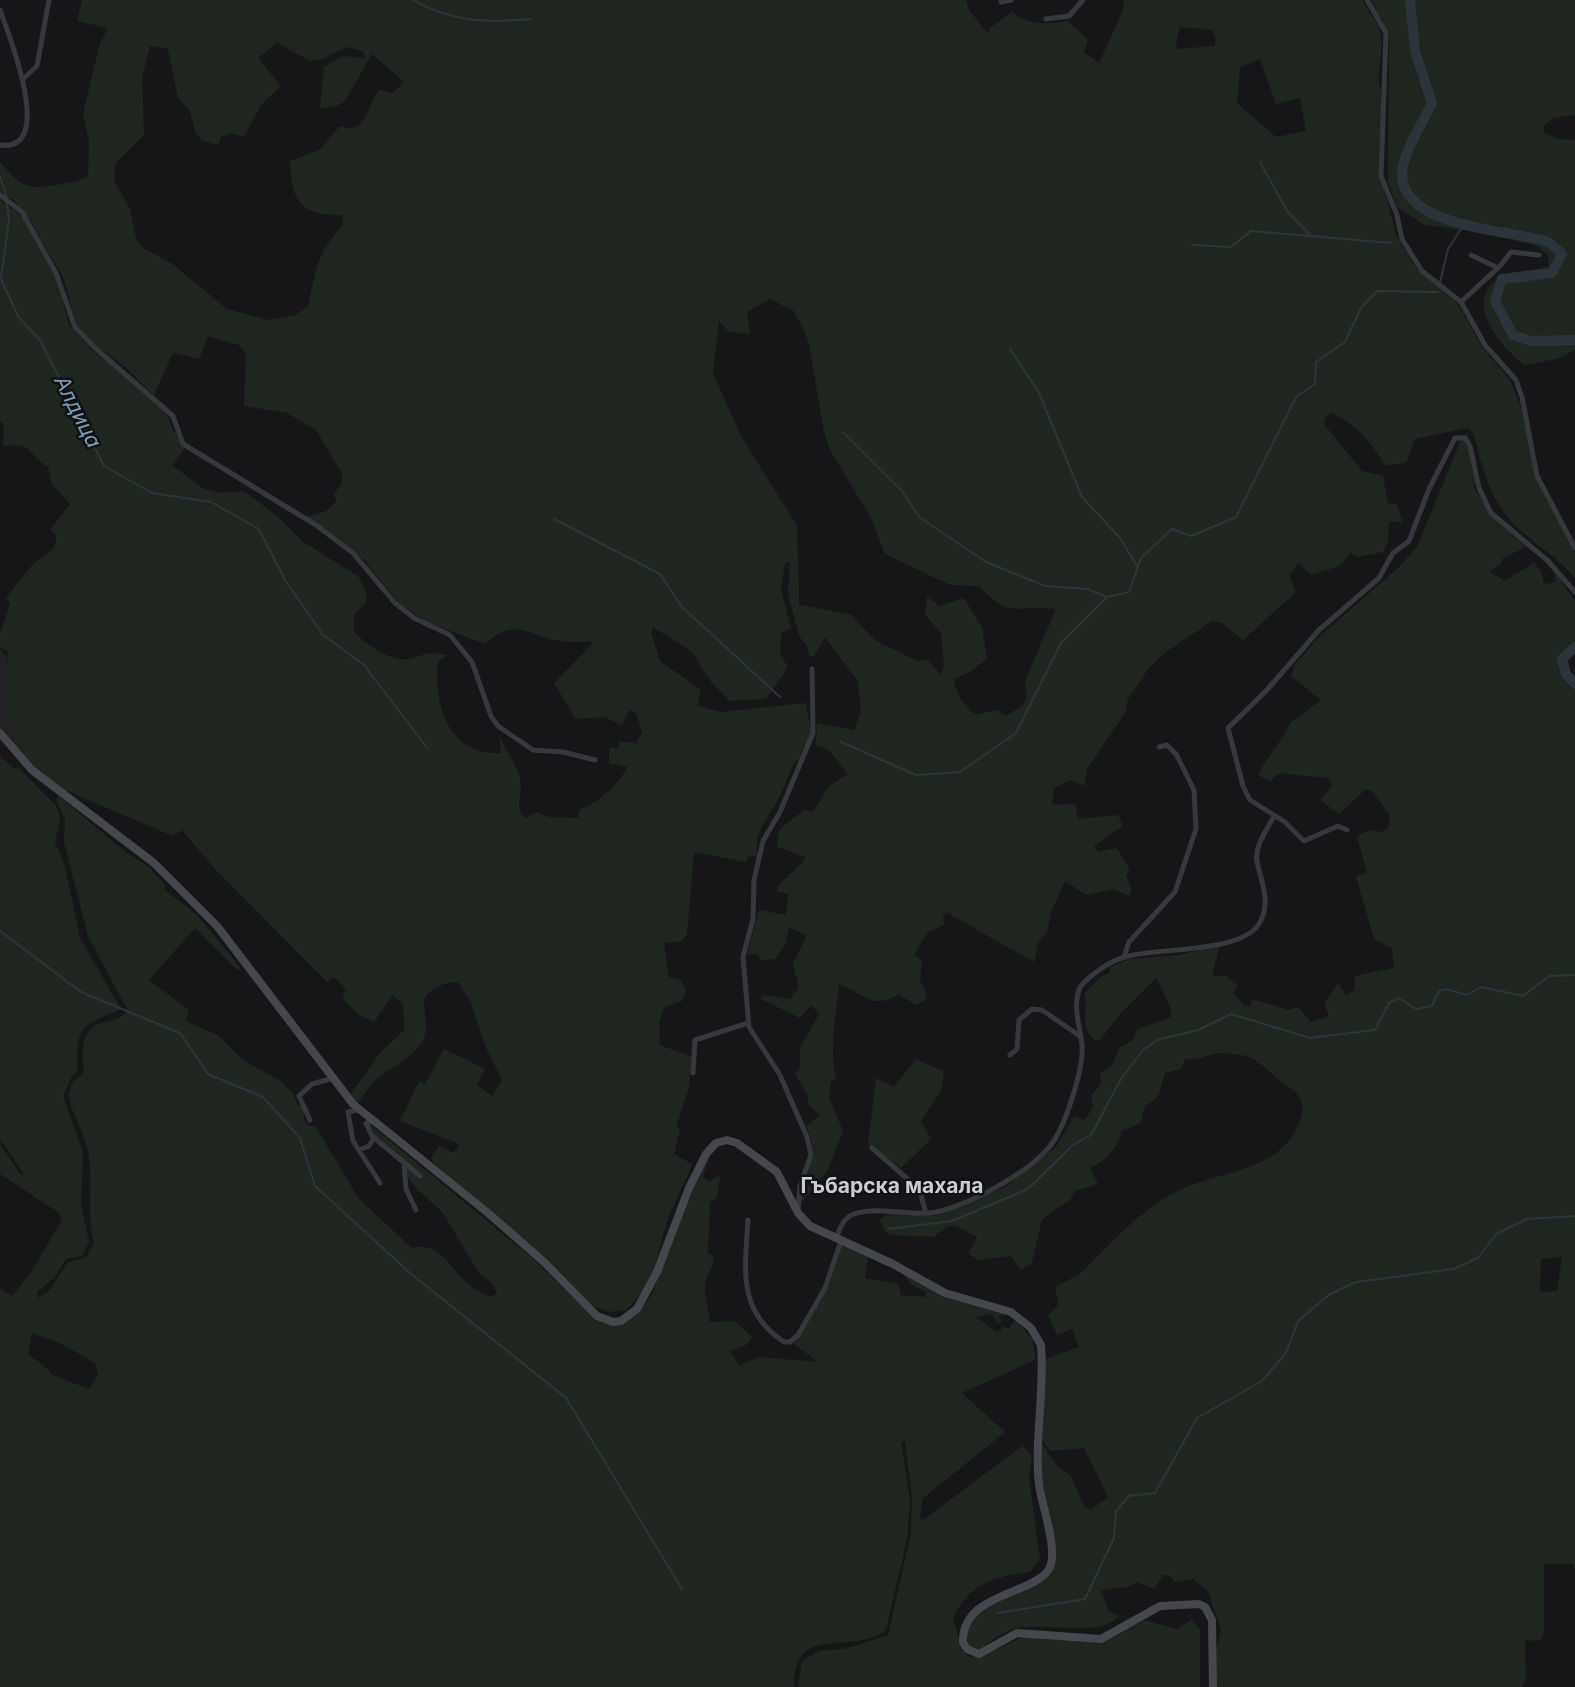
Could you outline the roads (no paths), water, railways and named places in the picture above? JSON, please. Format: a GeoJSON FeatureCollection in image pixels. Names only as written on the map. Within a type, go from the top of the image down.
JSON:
{"type":"FeatureCollection","features":[{"type":"Feature","properties":{"kind":"street"},"geometry":{"type":"LineString","coordinates":[[23,79],[37,66],[49,0]]}},
{"type":"Feature","properties":{"kind":"street"},"geometry":{"type":"LineString","coordinates":[[1001,2],[1011,0]]}},
{"type":"Feature","properties":{"kind":"street"},"geometry":{"type":"LineString","coordinates":[[1046,19],[1066,18],[1077,10],[1083,0]]}},
{"type":"Feature","properties":{"kind":"street"},"geometry":{"type":"LineString","coordinates":[[1367,0],[1386,33],[1383,185],[1397,215],[1402,239],[1416,263],[1461,302],[1485,345],[1516,380],[1522,397],[1537,476],[1575,548]]}},
{"type":"Feature","properties":{"kind":"street"},"geometry":{"type":"LineString","coordinates":[[0,10],[23,79],[25,132],[17,142],[0,145]]}},
{"type":"Feature","properties":{"kind":"street"},"geometry":{"type":"LineString","coordinates":[[0,195],[22,212],[56,273],[75,327],[173,416],[183,444],[316,524],[353,553],[395,603],[414,618],[450,635],[472,662],[491,716],[498,726],[533,750],[563,752],[595,760]]}},
{"type":"Feature","properties":{"kind":"street"},"geometry":{"type":"LineString","coordinates":[[1461,302],[1498,268],[1511,252],[1539,255]]}},
{"type":"Feature","properties":{"kind":"street"},"geometry":{"type":"LineString","coordinates":[[1471,255],[1498,268]]}},
{"type":"Feature","properties":{"kind":"street"},"geometry":{"type":"LineString","coordinates":[[1347,830],[1338,826],[1304,841],[1285,822],[1256,806],[1246,793],[1227,731],[1229,725],[1266,691],[1319,630],[1379,578],[1393,553],[1409,541],[1429,489],[1455,438],[1465,438],[1471,446],[1479,488],[1491,513],[1548,561],[1575,592]]}},
{"type":"Feature","properties":{"kind":"street"},"geometry":{"type":"LineString","coordinates":[[798,1213],[800,1186],[811,1155],[807,1137],[780,1075],[748,1023],[743,957],[754,919],[754,880],[766,834],[780,812],[813,733],[815,692],[812,669]]}},
{"type":"Feature","properties":{"kind":"street"},"geometry":{"type":"LineString","coordinates":[[0,733],[32,770],[154,863],[200,908],[236,948],[360,1110],[488,1213],[544,1262],[597,1315],[613,1322],[631,1315],[645,1297],[689,1188],[706,1154],[716,1143],[737,1143],[777,1172],[798,1213],[810,1226],[893,1264],[945,1293],[1011,1312],[1031,1328],[1041,1345],[1039,1474],[1052,1560],[1044,1576],[994,1598],[982,1608],[963,1633],[967,1648],[979,1654],[1011,1635],[1026,1632],[1101,1639],[1160,1606],[1199,1604],[1205,1607],[1212,1620],[1213,1687]]}},
{"type":"Feature","properties":{"kind":"street"},"geometry":{"type":"LineString","coordinates":[[1124,957],[1133,937],[1175,892],[1198,820],[1197,802],[1189,776],[1170,746],[1159,747]]}},
{"type":"Feature","properties":{"kind":"street"},"geometry":{"type":"LineString","coordinates":[[748,1220],[744,1277],[750,1304],[784,1342],[797,1335],[825,1287],[842,1224],[857,1213],[940,1211],[1006,1183],[1051,1146],[1070,1110],[1082,1049],[1076,1017],[1080,987],[1124,957],[1221,942],[1242,937],[1258,926],[1266,898],[1256,859],[1274,816]]}},
{"type":"Feature","properties":{"kind":"street"},"geometry":{"type":"LineString","coordinates":[[1010,1055],[1017,1049],[1019,1020],[1032,1009],[1042,1010],[1080,1036]]}},
{"type":"Feature","properties":{"kind":"street"},"geometry":{"type":"LineString","coordinates":[[693,1073],[694,1044],[698,1038],[748,1023]]}},
{"type":"Feature","properties":{"kind":"street"},"geometry":{"type":"LineString","coordinates":[[310,1120],[299,1096],[312,1084],[334,1078]]}},
{"type":"Feature","properties":{"kind":"street"},"geometry":{"type":"LineString","coordinates":[[360,1110],[353,1109],[348,1112],[352,1138],[380,1183]]}},
{"type":"Feature","properties":{"kind":"street"},"geometry":{"type":"LineString","coordinates":[[372,1121],[366,1126],[374,1138],[421,1176]]}},
{"type":"Feature","properties":{"kind":"street"},"geometry":{"type":"LineString","coordinates":[[359,1150],[369,1146],[374,1138]]}},
{"type":"Feature","properties":{"kind":"street"},"geometry":{"type":"LineString","coordinates":[[872,1148],[919,1189],[926,1213]]}},
{"type":"Feature","properties":{"kind":"street"},"geometry":{"type":"LineString","coordinates":[[402,1162],[406,1189],[416,1210]]}},
{"type":"Feature","properties":{"kind":"waterway"},"geometry":{"type":"LineString","coordinates":[[413,0],[456,17],[484,21],[530,19]]}},
{"type":"Feature","properties":{"kind":"waterway"},"geometry":{"type":"LineString","coordinates":[[1410,0],[1415,51],[1432,103],[1405,158],[1404,187],[1415,202],[1433,214],[1456,222],[1545,241],[1556,248],[1562,254],[1552,273],[1502,279],[1495,301],[1513,335],[1531,341],[1575,340]]}},
{"type":"Feature","properties":{"kind":"waterway"},"geometry":{"type":"LineString","coordinates":[[1260,162],[1287,211],[1311,236]]}},
{"type":"Feature","properties":{"kind":"waterway","name":"Алдица"},"geometry":{"type":"LineString","coordinates":[[0,177],[7,198]]}},
{"type":"Feature","properties":{"kind":"waterway","name":"Алдица"},"geometry":{"type":"LineString","coordinates":[[7,204],[9,219],[1,279],[19,318],[40,340],[104,466],[152,493],[211,502],[259,529],[285,580],[323,635],[364,665],[428,749]]}},
{"type":"Feature","properties":{"kind":"waterway"},"geometry":{"type":"LineString","coordinates":[[1440,282],[1448,249],[1465,223]]}},
{"type":"Feature","properties":{"kind":"waterway"},"geometry":{"type":"LineString","coordinates":[[1192,245],[1231,247],[1251,231],[1392,243]]}},
{"type":"Feature","properties":{"kind":"waterway"},"geometry":{"type":"LineString","coordinates":[[841,742],[916,775],[960,772],[1016,733],[1061,643],[1107,597],[1129,592],[1141,558],[1172,529],[1191,536],[1236,517],[1296,397],[1315,384],[1316,362],[1345,342],[1361,308],[1377,291],[1438,292]]}},
{"type":"Feature","properties":{"kind":"waterway"},"geometry":{"type":"LineString","coordinates":[[1010,349],[1039,393],[1082,497],[1120,538],[1137,566]]}},
{"type":"Feature","properties":{"kind":"waterway"},"geometry":{"type":"LineString","coordinates":[[843,432],[901,490],[919,517],[986,562],[1045,586],[1088,589],[1106,597]]}},
{"type":"Feature","properties":{"kind":"waterway"},"geometry":{"type":"LineString","coordinates":[[554,519],[660,574],[682,607],[780,697]]}},
{"type":"Feature","properties":{"kind":"waterway"},"geometry":{"type":"LineString","coordinates":[[1575,647],[1562,659],[1566,674],[1575,684]]}},
{"type":"Feature","properties":{"kind":"waterway"},"geometry":{"type":"LineString","coordinates":[[0,931],[81,992],[180,1033],[208,1074],[263,1097],[300,1138],[315,1186],[410,1273],[566,1398],[682,1589]]}},
{"type":"Feature","properties":{"kind":"waterway"},"geometry":{"type":"LineString","coordinates":[[888,1229],[952,1221],[1028,1189],[1073,1145],[1091,1135],[1121,1079],[1144,1049],[1157,1040],[1198,1030],[1231,1014],[1310,1038],[1375,1030],[1389,1003],[1399,998],[1416,1009],[1432,1006],[1439,991],[1446,989],[1467,995],[1481,987],[1523,996],[1549,976],[1575,975]]}},
{"type":"Feature","properties":{"kind":"waterway"},"geometry":{"type":"LineString","coordinates":[[998,1613],[1085,1599],[1114,1538],[1116,1511],[1129,1496],[1155,1493],[1197,1418],[1262,1381],[1286,1353],[1298,1321],[1330,1294],[1356,1282],[1454,1269],[1478,1258],[1496,1234],[1527,1219],[1575,1216]]}},
{"type":"Feature","properties":{"kind":"district","name":"Гъбарска махала"},"geometry":{"type":"Point","coordinates":[892,1187]}}]}
